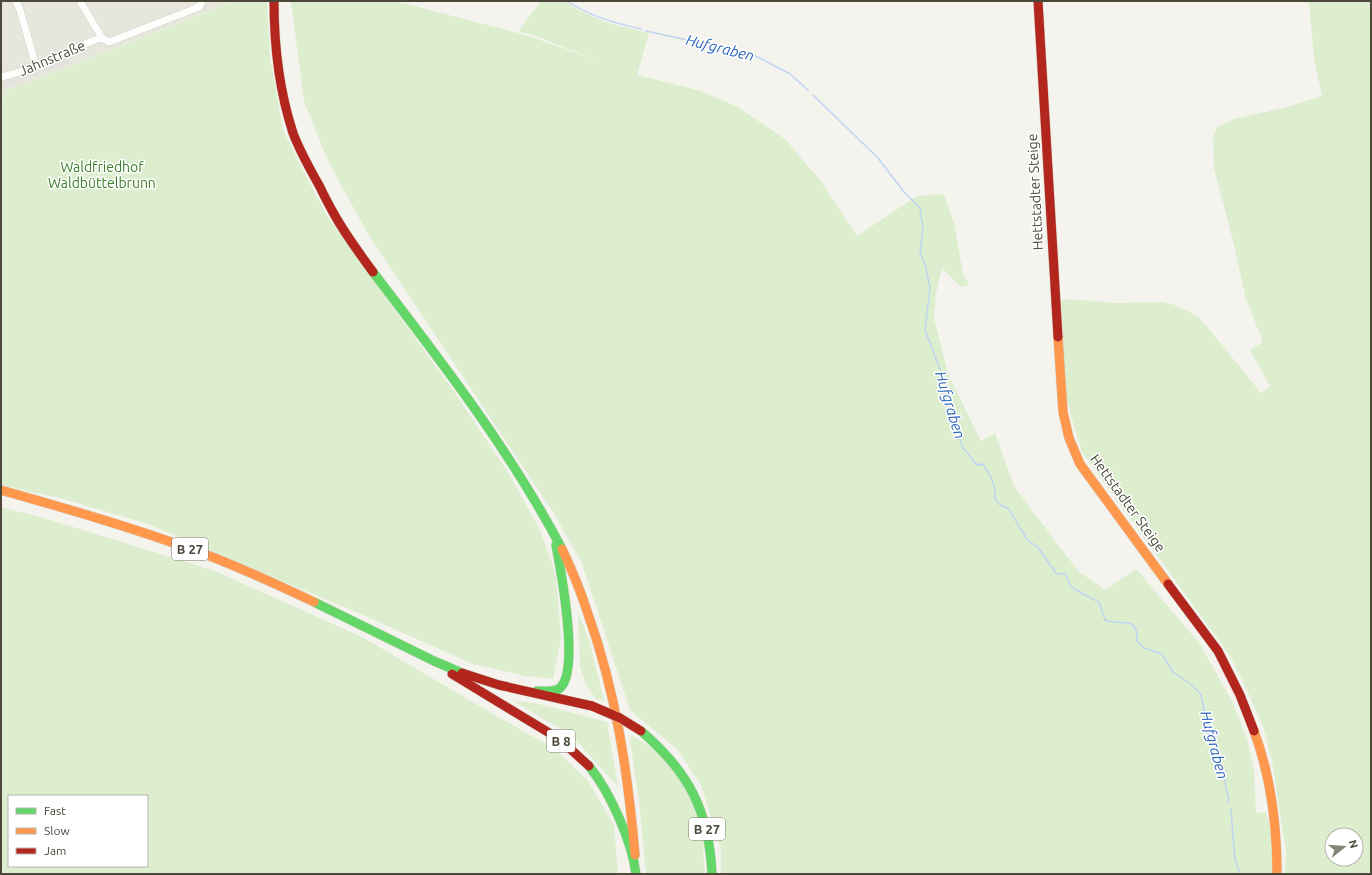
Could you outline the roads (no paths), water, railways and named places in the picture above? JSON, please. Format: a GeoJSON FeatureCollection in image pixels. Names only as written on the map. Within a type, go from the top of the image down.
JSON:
{"type":"FeatureCollection","features":[{"type":"Feature","properties":{"kind":"main road"},"geometry":{"type":"LineString","coordinates":[[274,1],[274,32],[277,62],[288,114],[294,134],[303,155],[337,221],[498,443],[542,512],[571,567],[584,599],[594,630],[618,722],[633,828],[636,871]]}},
{"type":"Feature","properties":{"kind":"main road","name":"Hettstadter Steige"},"geometry":{"type":"LineString","coordinates":[[1038,1],[1063,412],[1069,438],[1080,464],[1218,651],[1234,679],[1259,741],[1267,771],[1276,834],[1277,874]]}},
{"type":"Feature","properties":{"kind":"main road","name":"B 27"},"geometry":{"type":"LineString","coordinates":[[1,490],[86,514],[201,552],[282,586],[434,661],[481,680],[592,706],[620,718],[659,746],[674,762],[693,789],[706,823],[712,852],[712,874]]}},
{"type":"Feature","properties":{"kind":"main road","name":"B 27"},"geometry":{"type":"LineString","coordinates":[[530,692],[561,687],[567,677],[568,627],[561,567],[552,530]]}},
{"type":"Feature","properties":{"kind":"main road","name":"B 8"},"geometry":{"type":"LineString","coordinates":[[434,661],[464,682],[563,742],[581,758],[596,776],[615,808],[636,871]]}},
{"type":"Feature","properties":{"kind":"street"},"geometry":{"type":"LineString","coordinates":[[16,1],[36,66]]}},
{"type":"Feature","properties":{"kind":"street"},"geometry":{"type":"LineString","coordinates":[[80,1],[102,38],[109,42],[201,3]]}},
{"type":"Feature","properties":{"kind":"street","name":"Jahnstraße"},"geometry":{"type":"LineString","coordinates":[[1,77],[36,66],[102,38]]}},
{"type":"Feature","properties":{"kind":"waterway","name":"Hufgraben"},"geometry":{"type":"LineString","coordinates":[[567,1],[593,15],[641,29]]}},
{"type":"Feature","properties":{"kind":"waterway","name":"Hufgraben"},"geometry":{"type":"LineString","coordinates":[[646,31],[752,54],[790,74],[808,90]]}},
{"type":"Feature","properties":{"kind":"waterway","name":"Hufgraben"},"geometry":{"type":"LineString","coordinates":[[813,95],[878,158],[904,192],[920,208],[923,230],[920,253],[925,264],[930,288],[925,330],[943,377],[944,393],[963,448],[977,465],[983,464],[992,480],[995,499],[999,504],[1009,509],[1026,538],[1039,549],[1057,574],[1065,574],[1073,588],[1099,602],[1105,620],[1132,624],[1137,633],[1137,641],[1144,648],[1162,654],[1173,672],[1192,685],[1201,695],[1212,748],[1218,754],[1217,766],[1223,773],[1229,802]]}},
{"type":"Feature","properties":{"kind":"waterway","name":"Hufgraben"},"geometry":{"type":"LineString","coordinates":[[1231,809],[1235,859],[1240,874]]}},
{"type":"Feature","properties":{"kind":"park label","name":"Waldfriedhof Waldbüttelbrunn"},"geometry":{"type":"Point","coordinates":[102,176]}}]}
